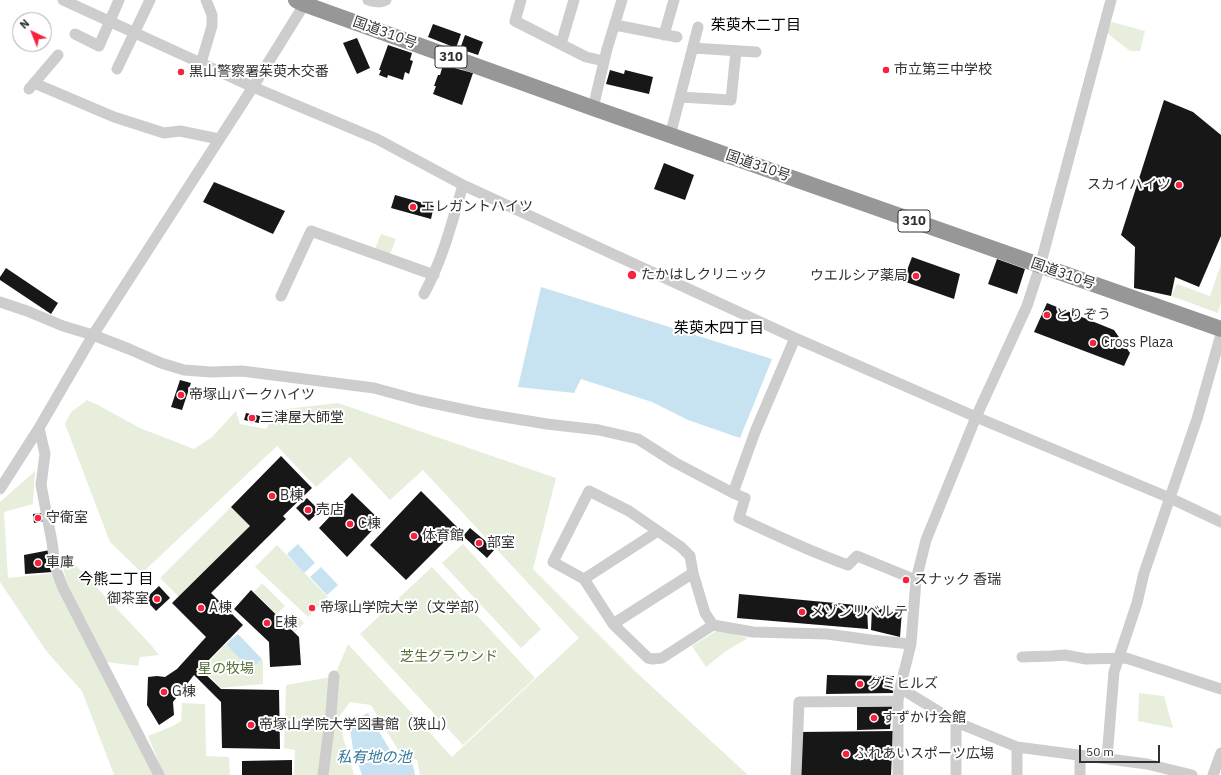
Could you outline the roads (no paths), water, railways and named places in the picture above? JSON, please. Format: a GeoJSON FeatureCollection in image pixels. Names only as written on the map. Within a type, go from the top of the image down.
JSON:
{"type":"FeatureCollection","features":[{"type":"Feature","properties":{"kind":"highway","name":"国道310号"},"geometry":{"type":"LineString","coordinates":[[302,1],[670,136],[1221,329]]}},
{"type":"Feature","properties":{"kind":"street"},"geometry":{"type":"LineString","coordinates":[[63,0],[252,87],[377,139],[463,185],[795,338],[976,417],[1170,498],[1221,522]]}},
{"type":"Feature","properties":{"kind":"street"},"geometry":{"type":"LineString","coordinates":[[75,34],[99,46],[119,0]]}},
{"type":"Feature","properties":{"kind":"street"},"geometry":{"type":"LineString","coordinates":[[117,69],[150,0]]}},
{"type":"Feature","properties":{"kind":"street"},"geometry":{"type":"LineString","coordinates":[[201,63],[212,26],[212,15],[206,0]]}},
{"type":"Feature","properties":{"kind":"street"},"geometry":{"type":"LineString","coordinates":[[368,0],[383,2],[386,0]]}},
{"type":"Feature","properties":{"kind":"street"},"geometry":{"type":"LineString","coordinates":[[512,33],[521,0]]}},
{"type":"Feature","properties":{"kind":"street"},"geometry":{"type":"LineString","coordinates":[[561,44],[574,0]]}},
{"type":"Feature","properties":{"kind":"street"},"geometry":{"type":"LineString","coordinates":[[593,108],[607,49],[622,0]]}},
{"type":"Feature","properties":{"kind":"street"},"geometry":{"type":"LineString","coordinates":[[664,35],[674,0]]}},
{"type":"Feature","properties":{"kind":"street"},"geometry":{"type":"LineString","coordinates":[[898,775],[898,701],[910,644],[916,580],[926,540],[976,417],[1027,306],[1040,266],[1111,0]]}},
{"type":"Feature","properties":{"kind":"street"},"geometry":{"type":"LineString","coordinates":[[0,488],[39,428],[93,335],[252,87],[302,1]]}},
{"type":"Feature","properties":{"kind":"street"},"geometry":{"type":"LineString","coordinates":[[515,21],[586,57],[604,61]]}},
{"type":"Feature","properties":{"kind":"street"},"geometry":{"type":"LineString","coordinates":[[615,25],[677,38]]}},
{"type":"Feature","properties":{"kind":"street"},"geometry":{"type":"LineString","coordinates":[[670,136],[698,27]]}},
{"type":"Feature","properties":{"kind":"street"},"geometry":{"type":"LineString","coordinates":[[692,48],[756,52]]}},
{"type":"Feature","properties":{"kind":"street"},"geometry":{"type":"LineString","coordinates":[[680,96],[731,100],[736,51]]}},
{"type":"Feature","properties":{"kind":"street"},"geometry":{"type":"LineString","coordinates":[[58,55],[32,86],[114,117],[164,133],[180,131],[219,139]]}},
{"type":"Feature","properties":{"kind":"street"},"geometry":{"type":"LineString","coordinates":[[424,294],[434,275],[447,239],[463,185]]}},
{"type":"Feature","properties":{"kind":"street"},"geometry":{"type":"LineString","coordinates":[[281,296],[311,231],[434,275]]}},
{"type":"Feature","properties":{"kind":"street"},"geometry":{"type":"LineString","coordinates":[[0,302],[27,311],[63,326],[93,335],[161,363],[184,370],[211,372],[242,371],[374,388],[418,400],[480,413],[547,424],[599,430],[638,439],[674,462],[733,493],[746,498],[739,518],[826,558],[848,565],[857,556],[916,580]]}},
{"type":"Feature","properties":{"kind":"street"},"geometry":{"type":"LineString","coordinates":[[1107,758],[1114,672],[1137,602],[1144,573],[1197,419],[1221,334]]}},
{"type":"Feature","properties":{"kind":"street"},"geometry":{"type":"LineString","coordinates":[[733,493],[754,432],[795,338]]}},
{"type":"Feature","properties":{"kind":"street"},"geometry":{"type":"LineString","coordinates":[[39,428],[45,454],[41,485],[55,566],[66,593],[159,775]]}},
{"type":"Feature","properties":{"kind":"street"},"geometry":{"type":"LineString","coordinates":[[713,625],[705,613],[693,573],[690,556],[681,547],[629,511],[589,491],[553,562],[584,579],[613,624],[648,658],[662,658],[713,625],[753,632],[827,634],[910,644]]}},
{"type":"Feature","properties":{"kind":"street"},"geometry":{"type":"LineString","coordinates":[[584,579],[658,532]]}},
{"type":"Feature","properties":{"kind":"street"},"geometry":{"type":"LineString","coordinates":[[613,624],[693,573]]}},
{"type":"Feature","properties":{"kind":"street"},"geometry":{"type":"LineString","coordinates":[[1022,657],[1065,654],[1086,658],[1126,658],[1221,690]]}},
{"type":"Feature","properties":{"kind":"street"},"geometry":{"type":"LineString","coordinates":[[323,775],[334,676]]}},
{"type":"Feature","properties":{"kind":"street"},"geometry":{"type":"LineString","coordinates":[[900,688],[956,722],[1017,747],[1107,758],[1146,770],[1192,775]]}},
{"type":"Feature","properties":{"kind":"street"},"geometry":{"type":"LineString","coordinates":[[796,775],[799,702],[898,701]]}},
{"type":"Feature","properties":{"kind":"street"},"geometry":{"type":"LineString","coordinates":[[956,722],[956,775]]}},
{"type":"Feature","properties":{"kind":"street"},"geometry":{"type":"LineString","coordinates":[[1017,747],[1017,775]]}},
{"type":"Feature","properties":{"kind":"street"},"geometry":{"type":"LineString","coordinates":[[1213,775],[1221,753]]}},
{"type":"Feature","properties":{"kind":"street"},"geometry":{"type":"LineString","coordinates":[[1080,755],[1080,775]]}},
{"type":"Feature","properties":{"kind":"water"},"geometry":{"type":"Polygon","coordinates":[[[541,287],[772,359],[740,438],[688,420],[652,402],[581,379],[574,393],[518,387],[541,287]]]}},
{"type":"Feature","properties":{"kind":"water"},"geometry":{"type":"Polygon","coordinates":[[[298,544],[315,563],[304,573],[287,554],[298,544]]]}},
{"type":"Feature","properties":{"kind":"water"},"geometry":{"type":"Polygon","coordinates":[[[321,567],[338,585],[327,595],[310,577],[321,567]]]}},
{"type":"Feature","properties":{"kind":"water"},"geometry":{"type":"Polygon","coordinates":[[[238,634],[262,659],[250,670],[226,644],[238,634]]]}},
{"type":"Feature","properties":{"kind":"water","name":"私有地の池"},"geometry":{"type":"Polygon","coordinates":[[[368,713],[390,750],[413,765],[415,775],[362,775],[353,749],[349,722],[368,713]]]}},
{"type":"Feature","properties":{"kind":"place","name":"市立第三中学校"},"geometry":{"type":"Point","coordinates":[886,70]}},
{"type":"Feature","properties":{"kind":"place","name":"黒山警察署茱萸木交番"},"geometry":{"type":"Point","coordinates":[181,72]}},
{"type":"Feature","properties":{"kind":"place","name":"スカイハイツ"},"geometry":{"type":"Point","coordinates":[1179,185]}},
{"type":"Feature","properties":{"kind":"place","name":"エレガントハイツ"},"geometry":{"type":"Point","coordinates":[413,207]}},
{"type":"Feature","properties":{"kind":"place","name":"たかはしクリニック"},"geometry":{"type":"Point","coordinates":[632,275]}},
{"type":"Feature","properties":{"kind":"place","name":"ウエルシア薬局"},"geometry":{"type":"Point","coordinates":[916,276]}},
{"type":"Feature","properties":{"kind":"place","name":"とりぞう"},"geometry":{"type":"Point","coordinates":[1047,315]}},
{"type":"Feature","properties":{"kind":"place","name":"Cross Plaza"},"geometry":{"type":"Point","coordinates":[1093,343]}},
{"type":"Feature","properties":{"kind":"place","name":"帝塚山パークハイツ"},"geometry":{"type":"Point","coordinates":[181,395]}},
{"type":"Feature","properties":{"kind":"place","name":"三津屋大師堂"},"geometry":{"type":"Point","coordinates":[252,418]}},
{"type":"Feature","properties":{"kind":"place","name":"B棟"},"geometry":{"type":"Point","coordinates":[272,496]}},
{"type":"Feature","properties":{"kind":"place","name":"売店"},"geometry":{"type":"Point","coordinates":[308,510]}},
{"type":"Feature","properties":{"kind":"place","name":"守衛室"},"geometry":{"type":"Point","coordinates":[38,518]}},
{"type":"Feature","properties":{"kind":"place","name":"C棟"},"geometry":{"type":"Point","coordinates":[350,524]}},
{"type":"Feature","properties":{"kind":"place","name":"体育館"},"geometry":{"type":"Point","coordinates":[414,536]}},
{"type":"Feature","properties":{"kind":"place","name":"部室"},"geometry":{"type":"Point","coordinates":[479,543]}},
{"type":"Feature","properties":{"kind":"place","name":"車庫"},"geometry":{"type":"Point","coordinates":[38,563]}},
{"type":"Feature","properties":{"kind":"place","name":"スナック 香瑞"},"geometry":{"type":"Point","coordinates":[906,580]}},
{"type":"Feature","properties":{"kind":"place","name":"御茶室"},"geometry":{"type":"Point","coordinates":[157,599]}},
{"type":"Feature","properties":{"kind":"place","name":"A棟"},"geometry":{"type":"Point","coordinates":[201,608]}},
{"type":"Feature","properties":{"kind":"place","name":"帝塚山学院大学（文学部）"},"geometry":{"type":"Point","coordinates":[312,608]}},
{"type":"Feature","properties":{"kind":"place","name":"メゾンリベルテ"},"geometry":{"type":"Point","coordinates":[802,612]}},
{"type":"Feature","properties":{"kind":"place","name":"E棟"},"geometry":{"type":"Point","coordinates":[267,623]}},
{"type":"Feature","properties":{"kind":"place","name":"グミヒルズ"},"geometry":{"type":"Point","coordinates":[860,684]}},
{"type":"Feature","properties":{"kind":"place","name":"G棟"},"geometry":{"type":"Point","coordinates":[164,692]}},
{"type":"Feature","properties":{"kind":"place","name":"すずかけ会館"},"geometry":{"type":"Point","coordinates":[874,718]}},
{"type":"Feature","properties":{"kind":"place","name":"帝塚山学院大学図書館（狭山）"},"geometry":{"type":"Point","coordinates":[251,725]}},
{"type":"Feature","properties":{"kind":"place","name":"ふれあいスポーツ広場"},"geometry":{"type":"Point","coordinates":[846,754]}},
{"type":"Feature","properties":{"kind":"district","name":"茱萸木二丁目"},"geometry":{"type":"Point","coordinates":[756,26]}},
{"type":"Feature","properties":{"kind":"district","name":"茱萸木四丁目"},"geometry":{"type":"Point","coordinates":[719,329]}},
{"type":"Feature","properties":{"kind":"district","name":"今熊二丁目"},"geometry":{"type":"Point","coordinates":[116,580]}},
{"type":"Feature","properties":{"kind":"park label","name":"芝生グラウンド"},"geometry":{"type":"Point","coordinates":[449,657]}},
{"type":"Feature","properties":{"kind":"park label","name":"星の牧場"},"geometry":{"type":"Point","coordinates":[226,669]}}]}
